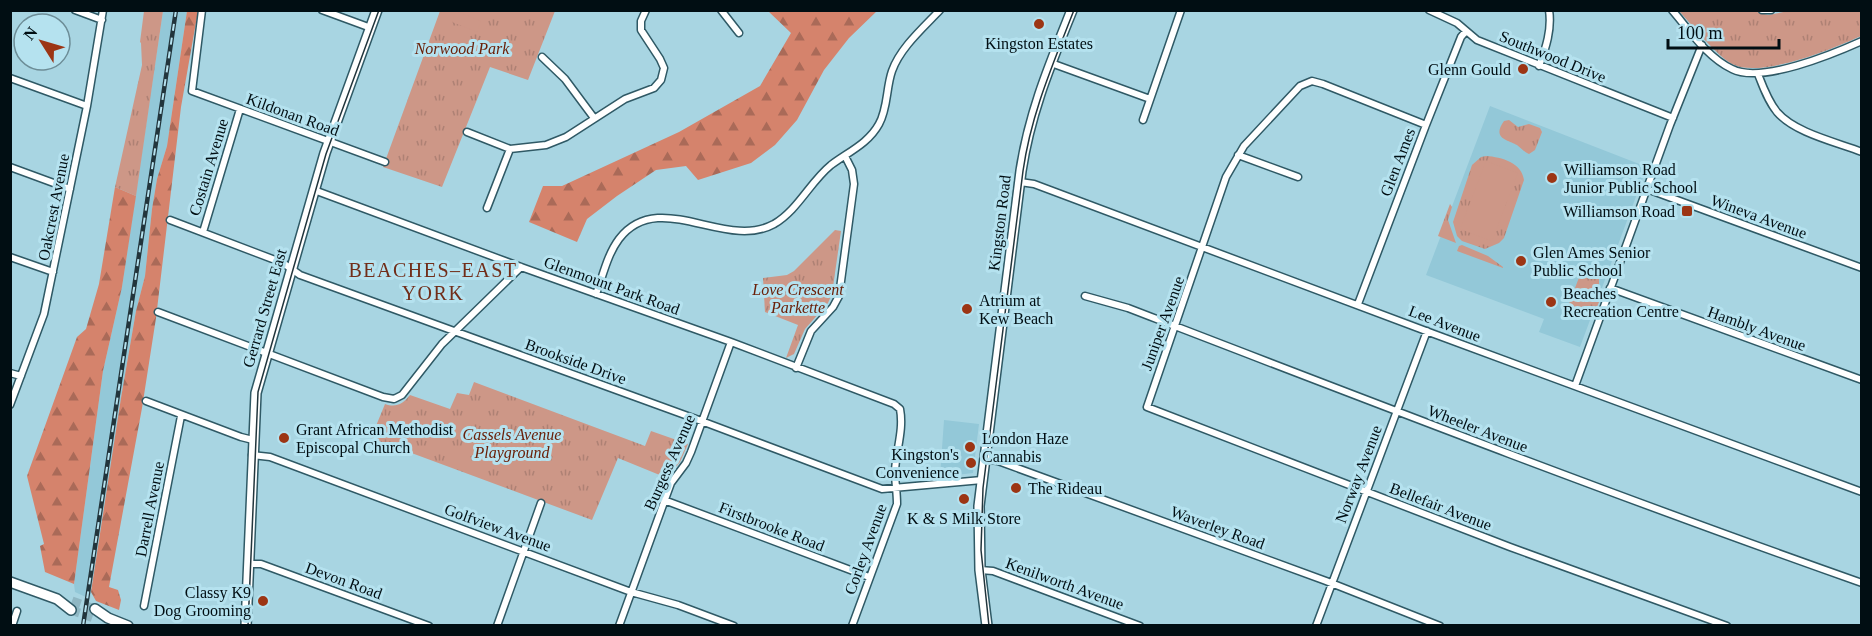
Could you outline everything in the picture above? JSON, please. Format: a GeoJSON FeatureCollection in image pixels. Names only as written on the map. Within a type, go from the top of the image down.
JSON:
{"type":"FeatureCollection","features":[{"type":"Feature","properties":{"kind":"main road","name":"Gerrard Street East"},"geometry":{"type":"LineString","coordinates":[[246,626],[256,393],[329,142],[377,10]]}},
{"type":"Feature","properties":{"kind":"main road","name":"Kingston Road"},"geometry":{"type":"LineString","coordinates":[[987,626],[980,570],[981,480],[1020,182],[1028,131],[1039,94],[1072,10]]}},
{"type":"Feature","properties":{"kind":"main road"},"geometry":{"type":"LineString","coordinates":[[10,582],[72,605]]}},
{"type":"Feature","properties":{"kind":"main road"},"geometry":{"type":"LineString","coordinates":[[95,613],[128,626]]}},
{"type":"Feature","properties":{"kind":"street"},"geometry":{"type":"LineString","coordinates":[[75,10],[102,20]]}},
{"type":"Feature","properties":{"kind":"street","name":"Oakcrest Avenue"},"geometry":{"type":"LineString","coordinates":[[10,405],[44,314],[87,106],[103,10]]}},
{"type":"Feature","properties":{"kind":"street","name":"Kildonan Road"},"geometry":{"type":"LineString","coordinates":[[202,10],[191,84],[192,91],[385,162]]}},
{"type":"Feature","properties":{"kind":"street"},"geometry":{"type":"LineString","coordinates":[[322,10],[371,28]]}},
{"type":"Feature","properties":{"kind":"street"},"geometry":{"type":"LineString","coordinates":[[467,132],[510,149],[535,148],[556,142],[625,99],[650,90],[661,80],[664,70],[641,30],[645,10]]}},
{"type":"Feature","properties":{"kind":"street"},"geometry":{"type":"LineString","coordinates":[[721,10],[739,33]]}},
{"type":"Feature","properties":{"kind":"street"},"geometry":{"type":"LineString","coordinates":[[596,294],[615,245],[634,226],[646,220],[664,217],[738,232],[767,227],[783,217],[822,174],[866,141],[879,124],[897,59],[940,10]]}},
{"type":"Feature","properties":{"kind":"street"},"geometry":{"type":"LineString","coordinates":[[1143,120],[1181,10]]}},
{"type":"Feature","properties":{"kind":"street","name":"Southwood Drive"},"geometry":{"type":"LineString","coordinates":[[1430,10],[1446,17],[1477,40],[1673,118]]}},
{"type":"Feature","properties":{"kind":"street"},"geometry":{"type":"LineString","coordinates":[[1539,66],[1548,40],[1551,20],[1549,10]]}},
{"type":"Feature","properties":{"kind":"street"},"geometry":{"type":"LineString","coordinates":[[1672,10],[1719,61],[1733,70],[1746,74],[1758,74],[1824,56],[1862,40]]}},
{"type":"Feature","properties":{"kind":"street"},"geometry":{"type":"LineString","coordinates":[[1762,10],[1771,10]]}},
{"type":"Feature","properties":{"kind":"street","name":"Glen Ames"},"geometry":{"type":"LineString","coordinates":[[1358,304],[1426,125],[1461,37],[1466,31]]}},
{"type":"Feature","properties":{"kind":"street"},"geometry":{"type":"LineString","coordinates":[[1575,386],[1702,45]]}},
{"type":"Feature","properties":{"kind":"street"},"geometry":{"type":"LineString","coordinates":[[542,57],[564,79],[594,118]]}},
{"type":"Feature","properties":{"kind":"street"},"geometry":{"type":"LineString","coordinates":[[1051,63],[1150,99]]}},
{"type":"Feature","properties":{"kind":"street"},"geometry":{"type":"LineString","coordinates":[[1758,74],[1767,98],[1786,120],[1800,129],[1862,152]]}},
{"type":"Feature","properties":{"kind":"street"},"geometry":{"type":"LineString","coordinates":[[10,78],[87,106]]}},
{"type":"Feature","properties":{"kind":"street","name":"Juniper Avenue"},"geometry":{"type":"LineString","coordinates":[[1147,407],[1226,177],[1238,155],[1300,86],[1312,81],[1426,125]]}},
{"type":"Feature","properties":{"kind":"street","name":"Costain Avenue"},"geometry":{"type":"LineString","coordinates":[[203,232],[240,109]]}},
{"type":"Feature","properties":{"kind":"street"},"geometry":{"type":"LineString","coordinates":[[487,208],[510,149]]}},
{"type":"Feature","properties":{"kind":"street"},"geometry":{"type":"LineString","coordinates":[[1238,155],[1298,177]]}},
{"type":"Feature","properties":{"kind":"street"},"geometry":{"type":"LineString","coordinates":[[796,368],[811,331],[833,307],[838,296],[854,184],[852,170],[845,156]]}},
{"type":"Feature","properties":{"kind":"street"},"geometry":{"type":"LineString","coordinates":[[10,167],[70,189]]}},
{"type":"Feature","properties":{"kind":"street","name":"Lee Avenue"},"geometry":{"type":"LineString","coordinates":[[1020,182],[1030,182],[1862,492]]}},
{"type":"Feature","properties":{"kind":"street","name":"Wineva Avenue"},"geometry":{"type":"LineString","coordinates":[[1647,189],[1862,268]]}},
{"type":"Feature","properties":{"kind":"street","name":"Glenmount Park Road"},"geometry":{"type":"LineString","coordinates":[[314,190],[731,342],[894,404],[900,409]]}},
{"type":"Feature","properties":{"kind":"street","name":"Brookside Drive"},"geometry":{"type":"LineString","coordinates":[[170,220],[283,262],[300,276],[882,489],[981,480]]}},
{"type":"Feature","properties":{"kind":"street"},"geometry":{"type":"LineString","coordinates":[[10,257],[53,272]]}},
{"type":"Feature","properties":{"kind":"street"},"geometry":{"type":"LineString","coordinates":[[158,312],[383,397],[394,399],[402,395],[442,344],[521,267]]}},
{"type":"Feature","properties":{"kind":"street","name":"Hambly Avenue"},"geometry":{"type":"LineString","coordinates":[[1610,288],[1862,380]]}},
{"type":"Feature","properties":{"kind":"street","name":"Wheeler Avenue"},"geometry":{"type":"LineString","coordinates":[[1085,296],[1128,308],[1396,412],[1862,584]]}},
{"type":"Feature","properties":{"kind":"street","name":"Norway Avenue"},"geometry":{"type":"LineString","coordinates":[[1316,626],[1426,331]]}},
{"type":"Feature","properties":{"kind":"street","name":"Burgess Avenue"},"geometry":{"type":"LineString","coordinates":[[619,626],[664,500],[671,483],[686,463],[731,342]]}},
{"type":"Feature","properties":{"kind":"street"},"geometry":{"type":"LineString","coordinates":[[10,373],[21,376]]}},
{"type":"Feature","properties":{"kind":"street"},"geometry":{"type":"LineString","coordinates":[[146,401],[181,416],[253,440]]}},
{"type":"Feature","properties":{"kind":"street","name":"Bellefair Avenue"},"geometry":{"type":"LineString","coordinates":[[1147,407],[1366,492],[1726,626]]}},
{"type":"Feature","properties":{"kind":"street","name":"Corley Avenue"},"geometry":{"type":"LineString","coordinates":[[852,626],[897,504],[898,489],[895,472],[902,420],[900,409]]}},
{"type":"Feature","properties":{"kind":"street","name":"Darrell Avenue"},"geometry":{"type":"LineString","coordinates":[[144,606],[181,416]]}},
{"type":"Feature","properties":{"kind":"street","name":"Golfview Avenue"},"geometry":{"type":"LineString","coordinates":[[252,455],[270,457],[631,592],[678,605],[735,626]]}},
{"type":"Feature","properties":{"kind":"street","name":"Waverley Road"},"geometry":{"type":"LineString","coordinates":[[984,459],[1008,465],[1331,583],[1440,626]]}},
{"type":"Feature","properties":{"kind":"street","name":"Firstbrooke Road"},"geometry":{"type":"LineString","coordinates":[[664,500],[869,577]]}},
{"type":"Feature","properties":{"kind":"street"},"geometry":{"type":"LineString","coordinates":[[497,626],[542,503]]}},
{"type":"Feature","properties":{"kind":"street","name":"Devon Road"},"geometry":{"type":"LineString","coordinates":[[249,564],[261,564],[429,626]]}},
{"type":"Feature","properties":{"kind":"street","name":"Kenilworth Avenue"},"geometry":{"type":"LineString","coordinates":[[980,570],[993,571],[1140,626]]}},
{"type":"Feature","properties":{"kind":"street"},"geometry":{"type":"LineString","coordinates":[[12,626],[17,611]]}},
{"type":"Feature","properties":{"kind":"shaded area"},"geometry":{"type":"Polygon","coordinates":[[[163,11],[187,11],[167,146],[157,179],[152,209],[145,276],[136,311],[121,398],[90,599],[75,592],[74,584],[103,371],[122,287],[163,11]]]}},
{"type":"Feature","properties":{"kind":"shaded area"},"geometry":{"type":"Polygon","coordinates":[[[1490,106],[1647,167],[1580,347],[1539,332],[1544,319],[1426,275],[1490,106]]]}},
{"type":"Feature","properties":{"kind":"shaded area"},"geometry":{"type":"Polygon","coordinates":[[[944,420],[979,424],[973,473],[940,477],[944,420]]]}},
{"type":"Feature","properties":{"kind":"green space"},"geometry":{"type":"Polygon","coordinates":[[[1750,10],[1768,15],[1794,10],[1861,11],[1861,36],[1833,48],[1778,65],[1744,68],[1732,64],[1719,54],[1679,11],[1750,10]]]}},
{"type":"Feature","properties":{"kind":"green space"},"geometry":{"type":"Polygon","coordinates":[[[144,11],[163,11],[136,196],[115,187],[142,65],[140,42],[144,11]]]}},
{"type":"Feature","properties":{"kind":"green space"},"geometry":{"type":"Polygon","coordinates":[[[187,11],[198,11],[181,107],[156,318],[109,587],[118,590],[121,600],[119,610],[96,601],[91,592],[121,398],[136,311],[145,276],[157,179],[167,146],[187,11]]]}},
{"type":"Feature","properties":{"kind":"green space","name":"Norwood Park"},"geometry":{"type":"Polygon","coordinates":[[[440,11],[555,11],[528,80],[490,67],[442,187],[383,167],[440,11]]]}},
{"type":"Feature","properties":{"kind":"green space"},"geometry":{"type":"Polygon","coordinates":[[[456,11],[481,21],[477,32],[452,22],[456,11]]]}},
{"type":"Feature","properties":{"kind":"green space"},"geometry":{"type":"Polygon","coordinates":[[[768,11],[877,11],[849,38],[824,70],[797,120],[775,145],[751,163],[698,180],[686,166],[656,170],[587,219],[577,242],[529,222],[543,186],[562,186],[679,132],[760,86],[791,33],[768,11]]]}},
{"type":"Feature","properties":{"kind":"green space"},"geometry":{"type":"Polygon","coordinates":[[[1509,120],[1518,127],[1529,124],[1540,128],[1542,132],[1535,150],[1529,154],[1500,135],[1500,127],[1504,121],[1509,120]]]}},
{"type":"Feature","properties":{"kind":"green space"},"geometry":{"type":"Polygon","coordinates":[[[1481,157],[1505,160],[1515,165],[1524,180],[1504,238],[1499,243],[1485,249],[1462,241],[1457,236],[1453,222],[1472,165],[1481,157]]]}},
{"type":"Feature","properties":{"kind":"green space"},"geometry":{"type":"Polygon","coordinates":[[[1486,161],[1518,173],[1492,241],[1460,229],[1486,161]]]}},
{"type":"Feature","properties":{"kind":"green space"},"geometry":{"type":"Polygon","coordinates":[[[115,187],[136,196],[122,287],[103,371],[74,584],[45,572],[40,546],[44,544],[27,476],[77,337],[86,329],[99,284],[115,187]]]}},
{"type":"Feature","properties":{"kind":"green space"},"geometry":{"type":"Polygon","coordinates":[[[1450,204],[1452,207],[1448,220],[1456,243],[1438,236],[1450,204]]]}},
{"type":"Feature","properties":{"kind":"green space","name":"Love Crescent Parkette"},"geometry":{"type":"Polygon","coordinates":[[[835,230],[841,231],[832,294],[828,303],[805,329],[794,354],[786,358],[798,325],[765,312],[763,278],[787,275],[794,271],[835,230]]]}},
{"type":"Feature","properties":{"kind":"green space"},"geometry":{"type":"Polygon","coordinates":[[[1462,245],[1488,256],[1503,268],[1457,251],[1462,245]]]}},
{"type":"Feature","properties":{"kind":"green space"},"geometry":{"type":"Polygon","coordinates":[[[1583,267],[1593,271],[1592,275],[1599,278],[1599,286],[1603,292],[1593,317],[1584,317],[1567,309],[1583,267]]]}},
{"type":"Feature","properties":{"kind":"green space","name":"Cassels Avenue Playground"},"geometry":{"type":"Polygon","coordinates":[[[474,382],[645,446],[651,431],[688,444],[680,462],[667,478],[618,458],[592,520],[371,438],[385,404],[393,406],[399,404],[410,395],[450,409],[457,393],[469,395],[474,382]]]}},
{"type":"Feature","properties":{"kind":"tunnel"},"geometry":{"type":"LineString","coordinates":[[72,601],[95,609]]}},
{"type":"Feature","properties":{"kind":"tunnel"},"geometry":{"type":"LineString","coordinates":[[71,610],[94,618]]}},
{"type":"Feature","properties":{"kind":"tram line"},"geometry":{"type":"LineString","coordinates":[[248,626],[258,392],[326,154],[379,10]]}},
{"type":"Feature","properties":{"kind":"tram line"},"geometry":{"type":"LineString","coordinates":[[989,626],[981,550],[983,488],[1023,171],[1037,109],[1074,10]]}},
{"type":"Feature","properties":{"kind":"railway"},"geometry":{"type":"LineString","coordinates":[[83,626],[176,10]]}},
{"type":"Feature","properties":{"kind":"place","name":"Kingston Estates"},"geometry":{"type":"Point","coordinates":[1039,24]}},
{"type":"Feature","properties":{"kind":"place","name":"Glenn Gould"},"geometry":{"type":"Point","coordinates":[1523,69]}},
{"type":"Feature","properties":{"kind":"place","name":"Williamson Road Junior Public School"},"geometry":{"type":"Point","coordinates":[1552,178]}},
{"type":"Feature","properties":{"kind":"place","name":"Williamson Road"},"geometry":{"type":"Point","coordinates":[1687,211]}},
{"type":"Feature","properties":{"kind":"place","name":"Glen Ames Senior Public School"},"geometry":{"type":"Point","coordinates":[1521,261]}},
{"type":"Feature","properties":{"kind":"place","name":"Beaches Recreation Centre"},"geometry":{"type":"Point","coordinates":[1551,302]}},
{"type":"Feature","properties":{"kind":"place","name":"Atrium at Kew Beach"},"geometry":{"type":"Point","coordinates":[967,309]}},
{"type":"Feature","properties":{"kind":"place","name":"Grant African Methodist Episcopal Church"},"geometry":{"type":"Point","coordinates":[284,438]}},
{"type":"Feature","properties":{"kind":"place","name":"London Haze Cannabis"},"geometry":{"type":"Point","coordinates":[970,447]}},
{"type":"Feature","properties":{"kind":"place","name":"Kingston's Convenience"},"geometry":{"type":"Point","coordinates":[971,463]}},
{"type":"Feature","properties":{"kind":"place","name":"The Rideau"},"geometry":{"type":"Point","coordinates":[1016,488]}},
{"type":"Feature","properties":{"kind":"place","name":"K & S Milk Store"},"geometry":{"type":"Point","coordinates":[964,499]}},
{"type":"Feature","properties":{"kind":"place","name":"Classy K9 Dog Grooming"},"geometry":{"type":"Point","coordinates":[263,601]}},
{"type":"Feature","properties":{"kind":"district","name":"BEACHES–EAST YORK"},"geometry":{"type":"Point","coordinates":[433,282]}}]}
